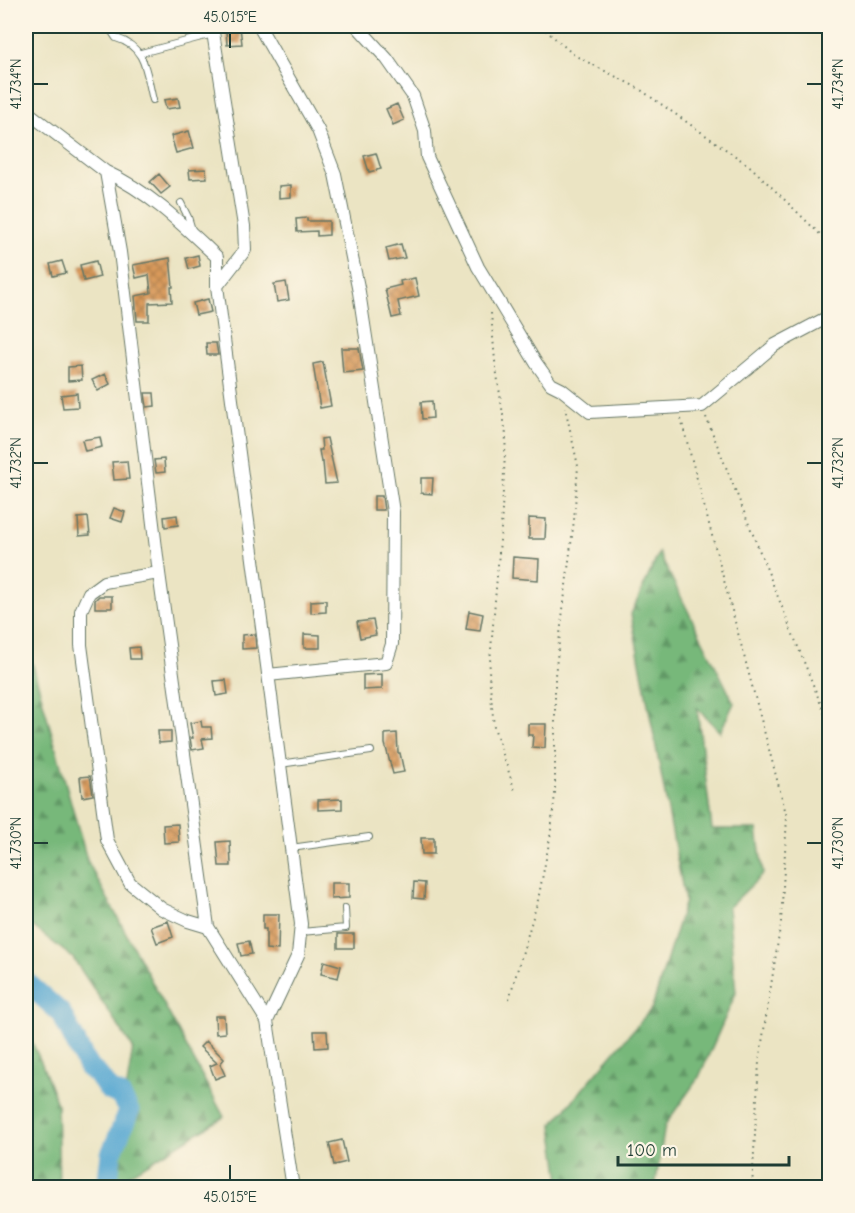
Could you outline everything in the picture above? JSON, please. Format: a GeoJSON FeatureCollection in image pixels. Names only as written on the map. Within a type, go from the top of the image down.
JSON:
{"type":"FeatureCollection","features":[{"type":"Feature","properties":{"kind":"street"},"geometry":{"type":"LineString","coordinates":[[259,26],[318,130],[335,174],[359,292],[393,512],[392,644],[386,663],[268,675]]}},
{"type":"Feature","properties":{"kind":"street"},"geometry":{"type":"LineString","coordinates":[[357,26],[387,59],[414,96],[424,131],[427,157],[478,267],[551,384],[590,412],[702,406],[775,345],[830,316]]}},
{"type":"Feature","properties":{"kind":"street"},"geometry":{"type":"LineString","coordinates":[[213,30],[244,226],[245,250],[217,286]]}},
{"type":"Feature","properties":{"kind":"street"},"geometry":{"type":"LineString","coordinates":[[26,111],[106,172],[124,180],[166,210],[217,256],[217,286],[301,924],[298,955],[267,1021]]}},
{"type":"Feature","properties":{"kind":"street"},"geometry":{"type":"LineString","coordinates":[[106,172],[120,252],[159,573],[208,927],[267,1021],[293,1188]]}},
{"type":"Feature","properties":{"kind":"street"},"geometry":{"type":"LineString","coordinates":[[159,573],[104,582],[89,593],[81,611],[81,645],[107,840],[130,883],[162,909],[208,927]]}},
{"type":"Feature","properties":{"kind":"lane"},"geometry":{"type":"LineString","coordinates":[[108,26],[116,38],[129,42],[141,53],[153,100]]}},
{"type":"Feature","properties":{"kind":"lane"},"geometry":{"type":"LineString","coordinates":[[141,53],[213,30]]}},
{"type":"Feature","properties":{"kind":"lane"},"geometry":{"type":"LineString","coordinates":[[181,203],[193,234]]}},
{"type":"Feature","properties":{"kind":"lane"},"geometry":{"type":"LineString","coordinates":[[279,764],[371,751]]}},
{"type":"Feature","properties":{"kind":"lane"},"geometry":{"type":"LineString","coordinates":[[291,848],[369,837]]}},
{"type":"Feature","properties":{"kind":"lane"},"geometry":{"type":"LineString","coordinates":[[300,932],[346,928],[345,908]]}},
{"type":"Feature","properties":{"kind":"path"},"geometry":{"type":"LineString","coordinates":[[541,26],[574,54],[639,88],[751,168],[830,244]]}},
{"type":"Feature","properties":{"kind":"path"},"geometry":{"type":"LineString","coordinates":[[489,307],[506,435],[489,674],[494,727],[515,791]]}},
{"type":"Feature","properties":{"kind":"path"},"geometry":{"type":"LineString","coordinates":[[509,999],[538,900],[550,838],[555,794],[555,675],[574,520],[578,466],[561,389]]}},
{"type":"Feature","properties":{"kind":"path"},"geometry":{"type":"LineString","coordinates":[[702,406],[830,727]]}},
{"type":"Feature","properties":{"kind":"path"},"geometry":{"type":"LineString","coordinates":[[678,408],[787,817],[781,922],[759,1062],[752,1188]]}},
{"type":"Feature","properties":{"kind":"green space"},"geometry":{"type":"Polygon","coordinates":[[[659,553],[734,703],[720,732],[697,708],[712,829],[757,829],[763,874],[728,908],[736,993],[699,1077],[665,1125],[655,1187],[561,1187],[552,1125],[652,1008],[685,901],[631,614],[659,553]]]}},
{"type":"Feature","properties":{"kind":"green space"},"geometry":{"type":"Polygon","coordinates":[[[26,641],[87,860],[224,1117],[111,1186],[133,1048],[73,958],[26,921],[26,641]]]}},
{"type":"Feature","properties":{"kind":"green space"},"geometry":{"type":"Polygon","coordinates":[[[26,1029],[57,1104],[59,1187],[26,1187],[26,1029]]]}},
{"type":"Feature","properties":{"kind":"building"},"geometry":{"type":"Polygon","coordinates":[[[240,27],[242,44],[227,45],[226,29],[240,27]]]}},
{"type":"Feature","properties":{"kind":"building"},"geometry":{"type":"Polygon","coordinates":[[[178,98],[180,107],[166,109],[164,100],[178,98]]]}},
{"type":"Feature","properties":{"kind":"building"},"geometry":{"type":"Polygon","coordinates":[[[397,104],[404,120],[393,125],[386,109],[397,104]]]}},
{"type":"Feature","properties":{"kind":"building"},"geometry":{"type":"Polygon","coordinates":[[[189,131],[194,148],[176,153],[171,136],[189,131]]]}},
{"type":"Feature","properties":{"kind":"building"},"geometry":{"type":"Polygon","coordinates":[[[376,153],[381,169],[369,172],[364,156],[376,153]]]}},
{"type":"Feature","properties":{"kind":"building"},"geometry":{"type":"Polygon","coordinates":[[[206,169],[207,178],[190,179],[189,170],[206,169]]]}},
{"type":"Feature","properties":{"kind":"building"},"geometry":{"type":"Polygon","coordinates":[[[159,174],[170,187],[161,194],[150,182],[159,174]]]}},
{"type":"Feature","properties":{"kind":"building"},"geometry":{"type":"Polygon","coordinates":[[[291,185],[291,197],[279,198],[279,186],[291,185]]]}},
{"type":"Feature","properties":{"kind":"building"},"geometry":{"type":"Polygon","coordinates":[[[307,218],[307,221],[329,221],[329,235],[317,236],[317,231],[297,232],[296,219],[307,218]]]}},
{"type":"Feature","properties":{"kind":"building"},"geometry":{"type":"Polygon","coordinates":[[[401,244],[405,258],[389,261],[386,248],[401,244]]]}},
{"type":"Feature","properties":{"kind":"building"},"geometry":{"type":"Polygon","coordinates":[[[198,255],[200,266],[189,269],[186,258],[198,255]]]}},
{"type":"Feature","properties":{"kind":"building"},"geometry":{"type":"Polygon","coordinates":[[[170,258],[172,302],[149,303],[149,321],[137,321],[135,296],[151,293],[149,275],[136,278],[133,265],[170,258]]]}},
{"type":"Feature","properties":{"kind":"building"},"geometry":{"type":"Polygon","coordinates":[[[62,261],[66,273],[53,276],[50,264],[62,261]]]}},
{"type":"Feature","properties":{"kind":"building"},"geometry":{"type":"Polygon","coordinates":[[[96,261],[100,277],[84,281],[80,265],[96,261]]]}},
{"type":"Feature","properties":{"kind":"building"},"geometry":{"type":"Polygon","coordinates":[[[415,278],[419,296],[398,301],[401,316],[392,318],[385,289],[401,285],[400,281],[415,278]]]}},
{"type":"Feature","properties":{"kind":"building"},"geometry":{"type":"Polygon","coordinates":[[[286,282],[289,300],[277,302],[274,284],[286,282]]]}},
{"type":"Feature","properties":{"kind":"building"},"geometry":{"type":"Polygon","coordinates":[[[208,299],[211,312],[196,315],[193,303],[208,299]]]}},
{"type":"Feature","properties":{"kind":"building"},"geometry":{"type":"Polygon","coordinates":[[[206,343],[216,343],[218,355],[207,355],[206,343]]]}},
{"type":"Feature","properties":{"kind":"building"},"geometry":{"type":"Polygon","coordinates":[[[341,348],[359,348],[363,371],[343,373],[341,348]]]}},
{"type":"Feature","properties":{"kind":"building"},"geometry":{"type":"Polygon","coordinates":[[[323,362],[331,406],[320,408],[313,364],[323,362]]]}},
{"type":"Feature","properties":{"kind":"building"},"geometry":{"type":"Polygon","coordinates":[[[81,366],[82,380],[68,381],[68,367],[81,366]]]}},
{"type":"Feature","properties":{"kind":"building"},"geometry":{"type":"Polygon","coordinates":[[[105,374],[110,384],[98,391],[92,380],[105,374]]]}},
{"type":"Feature","properties":{"kind":"building"},"geometry":{"type":"Polygon","coordinates":[[[77,393],[78,407],[63,408],[61,395],[77,393]]]}},
{"type":"Feature","properties":{"kind":"building"},"geometry":{"type":"Polygon","coordinates":[[[145,393],[154,393],[155,406],[147,407],[145,393]]]}},
{"type":"Feature","properties":{"kind":"building"},"geometry":{"type":"Polygon","coordinates":[[[432,401],[433,418],[422,419],[421,402],[432,401]]]}},
{"type":"Feature","properties":{"kind":"building"},"geometry":{"type":"Polygon","coordinates":[[[100,437],[102,447],[85,451],[82,440],[100,437]]]}},
{"type":"Feature","properties":{"kind":"building"},"geometry":{"type":"Polygon","coordinates":[[[327,438],[337,483],[325,484],[323,462],[321,462],[319,450],[322,450],[321,439],[327,438]]]}},
{"type":"Feature","properties":{"kind":"building"},"geometry":{"type":"Polygon","coordinates":[[[164,459],[165,472],[156,473],[154,460],[164,459]]]}},
{"type":"Feature","properties":{"kind":"building"},"geometry":{"type":"Polygon","coordinates":[[[127,461],[129,479],[114,480],[112,462],[127,461]]]}},
{"type":"Feature","properties":{"kind":"building"},"geometry":{"type":"Polygon","coordinates":[[[421,478],[433,478],[432,494],[421,493],[421,478]]]}},
{"type":"Feature","properties":{"kind":"building"},"geometry":{"type":"Polygon","coordinates":[[[374,496],[382,496],[384,510],[374,510],[374,496]]]}},
{"type":"Feature","properties":{"kind":"building"},"geometry":{"type":"Polygon","coordinates":[[[114,508],[125,512],[122,522],[110,518],[114,508]]]}},
{"type":"Feature","properties":{"kind":"building"},"geometry":{"type":"Polygon","coordinates":[[[177,515],[178,525],[165,527],[164,517],[177,515]]]}},
{"type":"Feature","properties":{"kind":"building"},"geometry":{"type":"Polygon","coordinates":[[[88,517],[90,535],[79,536],[78,518],[88,517]]]}},
{"type":"Feature","properties":{"kind":"building"},"geometry":{"type":"Polygon","coordinates":[[[529,518],[546,519],[545,539],[529,539],[529,518]]]}},
{"type":"Feature","properties":{"kind":"building"},"geometry":{"type":"Polygon","coordinates":[[[513,557],[539,559],[538,580],[512,578],[513,557]]]}},
{"type":"Feature","properties":{"kind":"building"},"geometry":{"type":"Polygon","coordinates":[[[99,596],[112,596],[112,608],[95,608],[95,600],[99,596]]]}},
{"type":"Feature","properties":{"kind":"building"},"geometry":{"type":"Polygon","coordinates":[[[326,600],[326,612],[311,613],[311,601],[326,600]]]}},
{"type":"Feature","properties":{"kind":"building"},"geometry":{"type":"Polygon","coordinates":[[[469,611],[483,614],[480,631],[466,629],[469,611]]]}},
{"type":"Feature","properties":{"kind":"building"},"geometry":{"type":"Polygon","coordinates":[[[373,620],[376,635],[360,638],[357,622],[373,620]]]}},
{"type":"Feature","properties":{"kind":"building"},"geometry":{"type":"Polygon","coordinates":[[[255,634],[256,648],[242,649],[242,635],[255,634]]]}},
{"type":"Feature","properties":{"kind":"building"},"geometry":{"type":"Polygon","coordinates":[[[304,634],[320,635],[320,648],[304,648],[304,634]]]}},
{"type":"Feature","properties":{"kind":"building"},"geometry":{"type":"Polygon","coordinates":[[[139,647],[140,659],[130,659],[129,648],[139,647]]]}},
{"type":"Feature","properties":{"kind":"building"},"geometry":{"type":"Polygon","coordinates":[[[382,674],[382,689],[363,690],[363,675],[382,674]]]}},
{"type":"Feature","properties":{"kind":"building"},"geometry":{"type":"Polygon","coordinates":[[[226,680],[228,694],[216,696],[214,681],[226,680]]]}},
{"type":"Feature","properties":{"kind":"building"},"geometry":{"type":"Polygon","coordinates":[[[201,721],[202,727],[211,727],[212,738],[202,739],[204,748],[192,750],[190,738],[193,738],[190,723],[201,721]]]}},
{"type":"Feature","properties":{"kind":"building"},"geometry":{"type":"Polygon","coordinates":[[[528,724],[546,724],[545,748],[532,747],[533,735],[528,735],[528,724]]]}},
{"type":"Feature","properties":{"kind":"building"},"geometry":{"type":"Polygon","coordinates":[[[158,731],[171,731],[171,742],[159,743],[158,731]]]}},
{"type":"Feature","properties":{"kind":"building"},"geometry":{"type":"Polygon","coordinates":[[[397,733],[398,753],[400,753],[404,772],[393,774],[385,744],[385,734],[397,733]]]}},
{"type":"Feature","properties":{"kind":"building"},"geometry":{"type":"Polygon","coordinates":[[[90,776],[93,795],[82,797],[80,777],[90,776]]]}},
{"type":"Feature","properties":{"kind":"building"},"geometry":{"type":"Polygon","coordinates":[[[342,799],[342,809],[318,810],[318,800],[342,799]]]}},
{"type":"Feature","properties":{"kind":"building"},"geometry":{"type":"Polygon","coordinates":[[[178,824],[179,842],[164,843],[163,825],[178,824]]]}},
{"type":"Feature","properties":{"kind":"building"},"geometry":{"type":"Polygon","coordinates":[[[421,838],[434,838],[434,854],[422,854],[421,838]]]}},
{"type":"Feature","properties":{"kind":"building"},"geometry":{"type":"Polygon","coordinates":[[[230,841],[231,866],[219,866],[217,842],[230,841]]]}},
{"type":"Feature","properties":{"kind":"building"},"geometry":{"type":"Polygon","coordinates":[[[414,882],[425,883],[424,899],[413,898],[414,882]]]}},
{"type":"Feature","properties":{"kind":"building"},"geometry":{"type":"Polygon","coordinates":[[[331,883],[349,883],[349,898],[331,899],[331,883]]]}},
{"type":"Feature","properties":{"kind":"building"},"geometry":{"type":"Polygon","coordinates":[[[263,914],[279,914],[278,950],[266,949],[263,914]]]}},
{"type":"Feature","properties":{"kind":"building"},"geometry":{"type":"Polygon","coordinates":[[[168,921],[173,937],[157,943],[151,927],[168,921]]]}},
{"type":"Feature","properties":{"kind":"building"},"geometry":{"type":"Polygon","coordinates":[[[338,934],[354,934],[354,948],[338,948],[338,934]]]}},
{"type":"Feature","properties":{"kind":"building"},"geometry":{"type":"Polygon","coordinates":[[[249,941],[252,954],[241,956],[238,943],[249,941]]]}},
{"type":"Feature","properties":{"kind":"building"},"geometry":{"type":"Polygon","coordinates":[[[324,961],[341,966],[338,978],[321,974],[324,961]]]}},
{"type":"Feature","properties":{"kind":"building"},"geometry":{"type":"Polygon","coordinates":[[[215,1016],[224,1016],[225,1033],[216,1034],[215,1016]]]}},
{"type":"Feature","properties":{"kind":"building"},"geometry":{"type":"Polygon","coordinates":[[[314,1031],[327,1031],[328,1047],[315,1048],[314,1031]]]}},
{"type":"Feature","properties":{"kind":"building"},"geometry":{"type":"Polygon","coordinates":[[[206,1041],[224,1059],[220,1064],[225,1075],[215,1079],[210,1066],[217,1063],[200,1047],[206,1041]]]}},
{"type":"Feature","properties":{"kind":"building"},"geometry":{"type":"Polygon","coordinates":[[[342,1140],[347,1162],[334,1165],[329,1143],[342,1140]]]}},
{"type":"Feature","properties":{"kind":"waterway"},"geometry":{"type":"LineString","coordinates":[[26,982],[61,1013],[88,1067],[98,1075],[109,1090],[120,1095],[129,1111],[111,1154],[107,1188]]}}]}
